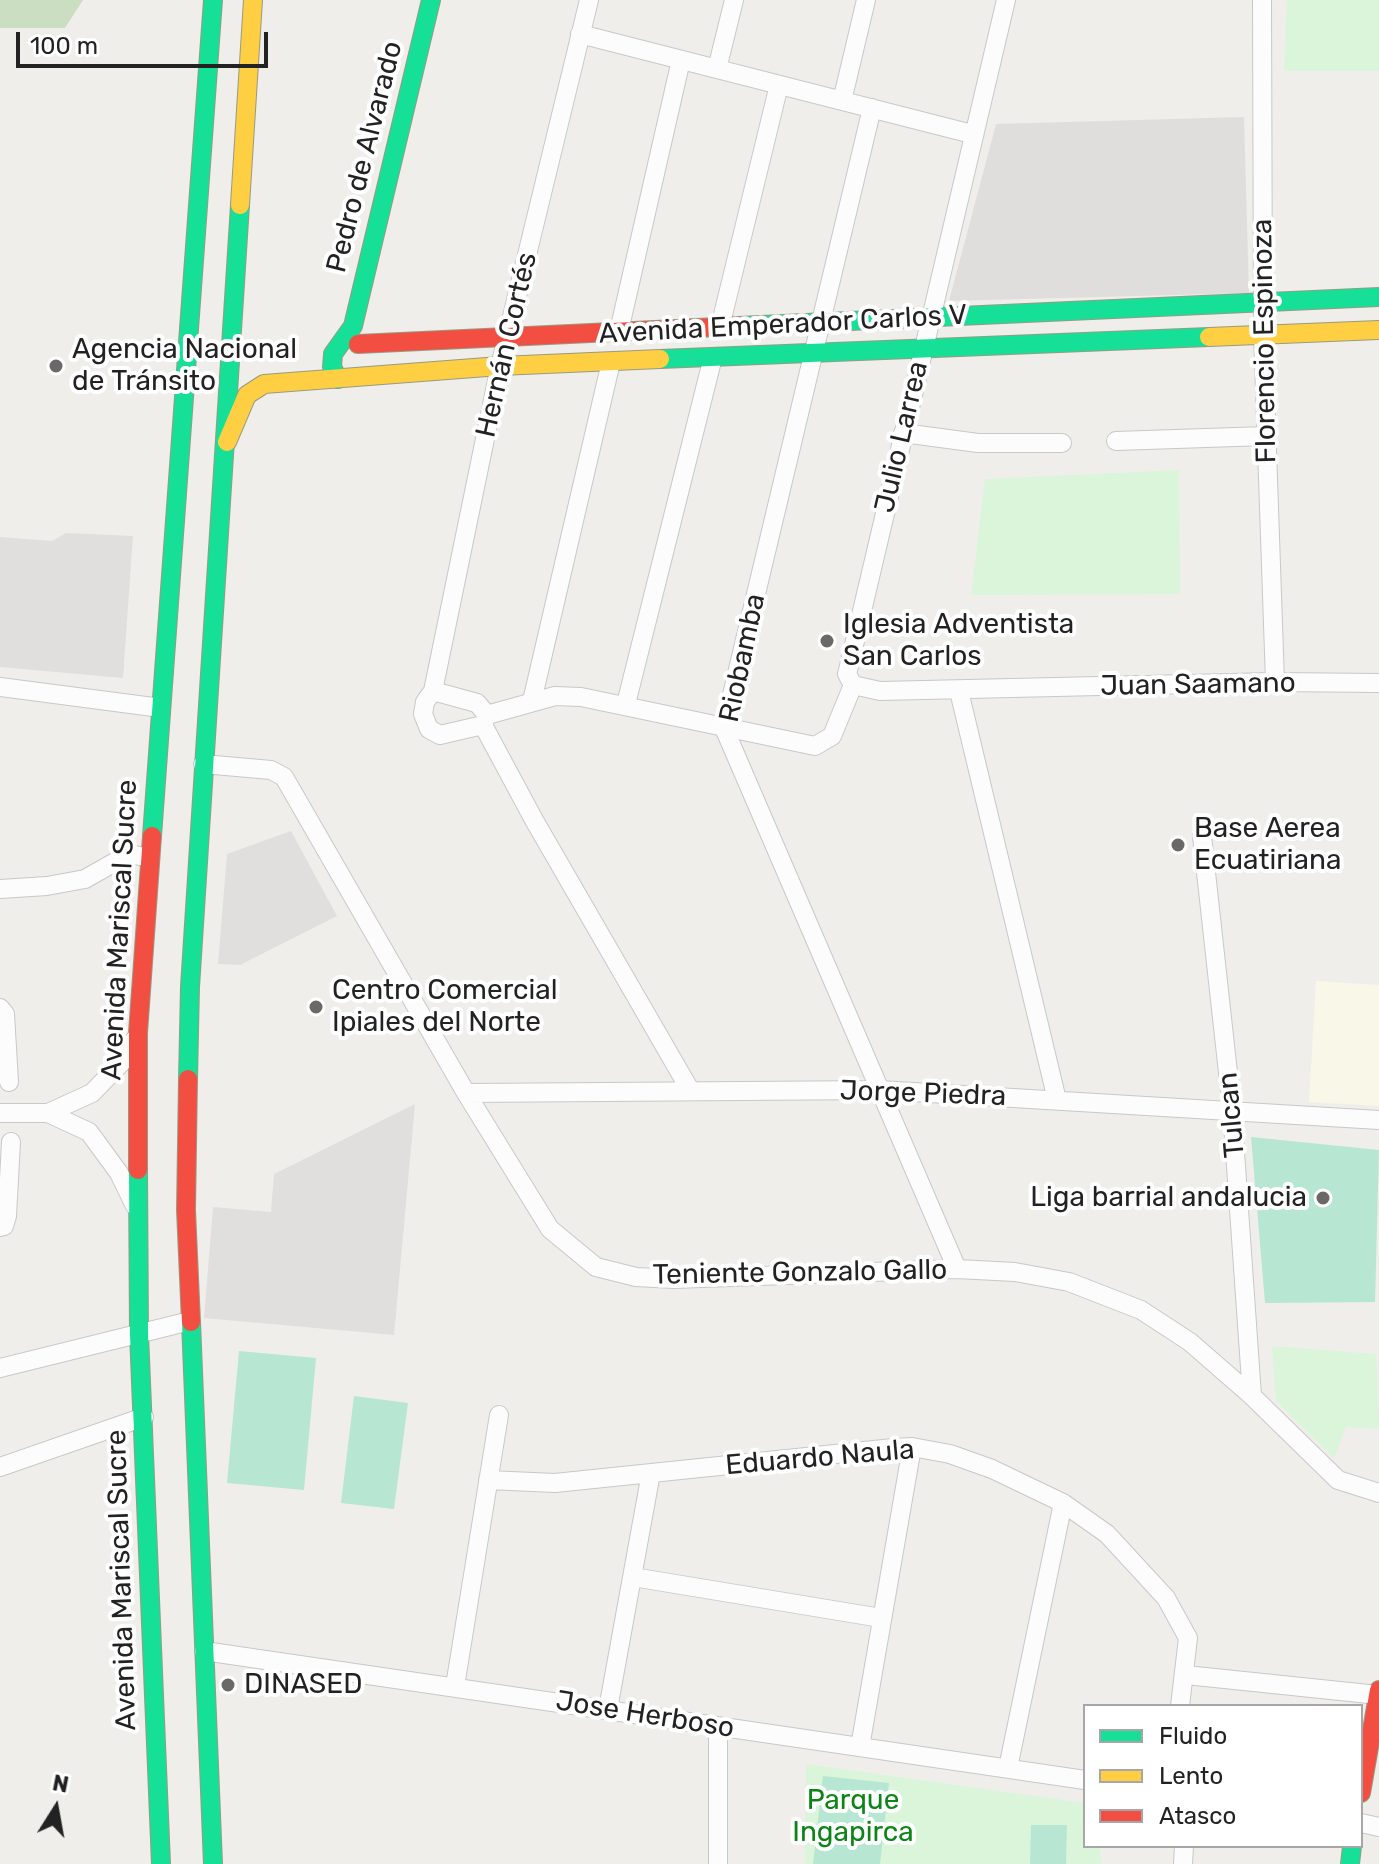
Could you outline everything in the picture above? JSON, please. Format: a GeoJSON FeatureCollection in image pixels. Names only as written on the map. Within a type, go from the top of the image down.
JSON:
{"type":"FeatureCollection","features":[{"type":"Feature","properties":{"kind":"main road","name":"Avenida Mariscal Sucre"},"geometry":{"type":"LineString","coordinates":[[161,1864],[139,1334],[138,1033],[213,0]]}},
{"type":"Feature","properties":{"kind":"main road"},"geometry":{"type":"LineString","coordinates":[[213,1864],[186,1210],[189,1003],[253,0]]}},
{"type":"Feature","properties":{"kind":"main road","name":"Pedro de Alvarado"},"geometry":{"type":"LineString","coordinates":[[355,335],[333,354],[332,367],[345,378],[360,357],[355,335],[431,0]]}},
{"type":"Feature","properties":{"kind":"main road","name":"Avenida Emperador Carlos V"},"geometry":{"type":"LineString","coordinates":[[355,335],[507,336],[1375,295]]}},
{"type":"Feature","properties":{"kind":"main road","name":"Avenida Emperador Carlos V"},"geometry":{"type":"LineString","coordinates":[[226,444],[247,395],[255,387],[345,378],[500,366],[815,351],[1379,330]]}},
{"type":"Feature","properties":{"kind":"main road"},"geometry":{"type":"LineString","coordinates":[[1363,1782],[1379,1693]]}},
{"type":"Feature","properties":{"kind":"street","name":"Hernán Cortés"},"geometry":{"type":"LineString","coordinates":[[532,701],[440,735],[429,729],[423,714],[425,702],[433,691],[500,366],[589,0]]}},
{"type":"Feature","properties":{"kind":"street"},"geometry":{"type":"LineString","coordinates":[[717,69],[734,0]]}},
{"type":"Feature","properties":{"kind":"street"},"geometry":{"type":"LineString","coordinates":[[842,101],[866,0]]}},
{"type":"Feature","properties":{"kind":"street","name":"Julio Larrea"},"geometry":{"type":"LineString","coordinates":[[853,685],[847,674],[1006,0]]}},
{"type":"Feature","properties":{"kind":"street","name":"Florencio Espinoza"},"geometry":{"type":"LineString","coordinates":[[1262,0],[1263,333],[1275,682]]}},
{"type":"Feature","properties":{"kind":"street"},"geometry":{"type":"LineString","coordinates":[[580,34],[972,134]]}},
{"type":"Feature","properties":{"kind":"street"},"geometry":{"type":"LineString","coordinates":[[619,331],[681,60]]}},
{"type":"Feature","properties":{"kind":"street"},"geometry":{"type":"LineString","coordinates":[[720,327],[779,85]]}},
{"type":"Feature","properties":{"kind":"street","name":"Riobamba"},"geometry":{"type":"LineString","coordinates":[[872,108],[724,728],[957,1269]]}},
{"type":"Feature","properties":{"kind":"street"},"geometry":{"type":"LineString","coordinates":[[626,704],[713,357]]}},
{"type":"Feature","properties":{"kind":"street"},"geometry":{"type":"LineString","coordinates":[[611,362],[532,701],[555,696],[626,704],[809,746],[821,745],[832,736],[853,685]]}},
{"type":"Feature","properties":{"kind":"street"},"geometry":{"type":"LineString","coordinates":[[903,433],[978,443],[1062,443]]}},
{"type":"Feature","properties":{"kind":"street"},"geometry":{"type":"LineString","coordinates":[[1116,441],[1266,436]]}},
{"type":"Feature","properties":{"kind":"street","name":"Juan Saamano"},"geometry":{"type":"LineString","coordinates":[[853,685],[880,691],[959,691],[1275,682],[1379,683]]}},
{"type":"Feature","properties":{"kind":"street"},"geometry":{"type":"LineString","coordinates":[[0,687],[161,708]]}},
{"type":"Feature","properties":{"kind":"street"},"geometry":{"type":"LineString","coordinates":[[433,691],[477,703],[534,820],[690,1090]]}},
{"type":"Feature","properties":{"kind":"street"},"geometry":{"type":"LineString","coordinates":[[959,691],[1057,1100]]}},
{"type":"Feature","properties":{"kind":"street","name":"Teniente Gonzalo Gallo"},"geometry":{"type":"LineString","coordinates":[[203,764],[279,773],[466,1093],[550,1229],[596,1267],[636,1277],[674,1279],[957,1269],[1015,1272],[1069,1282],[1141,1310],[1190,1342],[1252,1396],[1338,1480],[1379,1493]]}},
{"type":"Feature","properties":{"kind":"street","name":"Tulcan"},"geometry":{"type":"LineString","coordinates":[[1202,836],[1232,1109],[1252,1396]]}},
{"type":"Feature","properties":{"kind":"street"},"geometry":{"type":"LineString","coordinates":[[0,889],[47,886],[85,879],[129,854],[150,858]]}},
{"type":"Feature","properties":{"kind":"street"},"geometry":{"type":"LineString","coordinates":[[0,1008],[5,1014],[9,1082]]}},
{"type":"Feature","properties":{"kind":"street"},"geometry":{"type":"LineString","coordinates":[[48,1113],[92,1093],[122,1062],[138,1033]]}},
{"type":"Feature","properties":{"kind":"street","name":"Jorge Piedra"},"geometry":{"type":"LineString","coordinates":[[466,1093],[880,1090],[1379,1120]]}},
{"type":"Feature","properties":{"kind":"street"},"geometry":{"type":"LineString","coordinates":[[0,1113],[48,1113],[77,1124],[98,1141],[139,1214]]}},
{"type":"Feature","properties":{"kind":"street"},"geometry":{"type":"LineString","coordinates":[[0,1227],[4,1226],[7,1216],[11,1142]]}},
{"type":"Feature","properties":{"kind":"street"},"geometry":{"type":"LineString","coordinates":[[0,1368],[190,1321]]}},
{"type":"Feature","properties":{"kind":"street"},"geometry":{"type":"LineString","coordinates":[[455,1686],[499,1415]]}},
{"type":"Feature","properties":{"kind":"street"},"geometry":{"type":"LineString","coordinates":[[0,1467],[144,1417]]}},
{"type":"Feature","properties":{"kind":"street"},"geometry":{"type":"LineString","coordinates":[[860,1747],[912,1447]]}},
{"type":"Feature","properties":{"kind":"street","name":"Eduardo Naula"},"geometry":{"type":"LineString","coordinates":[[488,1480],[555,1483],[912,1447],[950,1454],[992,1469],[1063,1503],[1107,1534],[1166,1598],[1188,1638],[1180,1704]]}},
{"type":"Feature","properties":{"kind":"street"},"geometry":{"type":"LineString","coordinates":[[608,1709],[651,1473]]}},
{"type":"Feature","properties":{"kind":"street"},"geometry":{"type":"LineString","coordinates":[[1008,1768],[1063,1503]]}},
{"type":"Feature","properties":{"kind":"street"},"geometry":{"type":"LineString","coordinates":[[633,1577],[881,1618]]}},
{"type":"Feature","properties":{"kind":"street","name":"Jose Herboso"},"geometry":{"type":"LineString","coordinates":[[204,1651],[1083,1780]]}},
{"type":"Feature","properties":{"kind":"street"},"geometry":{"type":"LineString","coordinates":[[1186,1675],[1379,1693]]}},
{"type":"Feature","properties":{"kind":"street"},"geometry":{"type":"LineString","coordinates":[[718,1726],[718,1864]]}},
{"type":"Feature","properties":{"kind":"shaded area"},"geometry":{"type":"Polygon","coordinates":[[[1244,117],[1249,293],[949,301],[996,124],[1244,117]]]}},
{"type":"Feature","properties":{"kind":"shaded area"},"geometry":{"type":"Polygon","coordinates":[[[66,533],[133,536],[123,678],[0,667],[0,537],[52,541],[66,533]]]}},
{"type":"Feature","properties":{"kind":"shaded area"},"geometry":{"type":"Polygon","coordinates":[[[291,831],[337,916],[240,965],[218,964],[227,854],[291,831]]]}},
{"type":"Feature","properties":{"kind":"shaded area"},"geometry":{"type":"Polygon","coordinates":[[[1316,981],[1379,985],[1379,1106],[1309,1102],[1316,981]]]}},
{"type":"Feature","properties":{"kind":"shaded area"},"geometry":{"type":"Polygon","coordinates":[[[415,1104],[394,1335],[204,1318],[213,1207],[271,1212],[274,1174],[415,1104]]]}},
{"type":"Feature","properties":{"kind":"green space"},"geometry":{"type":"Polygon","coordinates":[[[0,0],[83,0],[65,28],[0,28],[0,0]]]}},
{"type":"Feature","properties":{"kind":"green space"},"geometry":{"type":"Polygon","coordinates":[[[1287,0],[1379,0],[1379,71],[1284,71],[1287,0]]]}},
{"type":"Feature","properties":{"kind":"green space"},"geometry":{"type":"Polygon","coordinates":[[[1179,470],[1180,594],[971,595],[985,479],[1179,470]]]}},
{"type":"Feature","properties":{"kind":"green space"},"geometry":{"type":"Polygon","coordinates":[[[1251,1137],[1379,1150],[1375,1302],[1265,1303],[1251,1137]]]}},
{"type":"Feature","properties":{"kind":"green space"},"geometry":{"type":"Polygon","coordinates":[[[1272,1346],[1376,1354],[1379,1429],[1346,1427],[1334,1458],[1276,1401],[1272,1346]]]}},
{"type":"Feature","properties":{"kind":"green space"},"geometry":{"type":"Polygon","coordinates":[[[239,1351],[316,1358],[304,1490],[227,1483],[239,1351]]]}},
{"type":"Feature","properties":{"kind":"green space"},"geometry":{"type":"Polygon","coordinates":[[[354,1396],[408,1403],[394,1509],[341,1503],[354,1396]]]}},
{"type":"Feature","properties":{"kind":"green space","name":"Parque Ingapirca"},"geometry":{"type":"Polygon","coordinates":[[[806,1764],[1083,1803],[1083,1848],[1100,1848],[1101,1864],[805,1864],[806,1764]]]}},
{"type":"Feature","properties":{"kind":"green space"},"geometry":{"type":"Polygon","coordinates":[[[823,1776],[889,1783],[880,1864],[813,1864],[823,1776]]]}},
{"type":"Feature","properties":{"kind":"green space"},"geometry":{"type":"Polygon","coordinates":[[[1031,1825],[1067,1825],[1066,1864],[1030,1864],[1031,1825]]]}},
{"type":"Feature","properties":{"kind":"traffic: fast"},"geometry":{"type":"LineString","coordinates":[[152,836],[213,0]]}},
{"type":"Feature","properties":{"kind":"traffic: fast"},"geometry":{"type":"LineString","coordinates":[[338,379],[332,367],[333,354],[353,326],[431,0]]}},
{"type":"Feature","properties":{"kind":"traffic: fast"},"geometry":{"type":"LineString","coordinates":[[188,1079],[190,987],[240,205]]}},
{"type":"Feature","properties":{"kind":"traffic: fast"},"geometry":{"type":"LineString","coordinates":[[739,326],[1379,297]]}},
{"type":"Feature","properties":{"kind":"traffic: fast"},"geometry":{"type":"LineString","coordinates":[[660,359],[1209,337]]}},
{"type":"Feature","properties":{"kind":"traffic: fast"},"geometry":{"type":"LineString","coordinates":[[138,1170],[139,1334],[161,1864]]}},
{"type":"Feature","properties":{"kind":"traffic: fast"},"geometry":{"type":"LineString","coordinates":[[191,1322],[213,1864]]}},
{"type":"Feature","properties":{"kind":"traffic: fast"},"geometry":{"type":"LineString","coordinates":[[1350,1864],[1352,1848]]}},
{"type":"Feature","properties":{"kind":"traffic: slow"},"geometry":{"type":"LineString","coordinates":[[240,205],[253,0]]}},
{"type":"Feature","properties":{"kind":"traffic: slow"},"geometry":{"type":"LineString","coordinates":[[1209,337],[1379,330]]}},
{"type":"Feature","properties":{"kind":"traffic: slow"},"geometry":{"type":"LineString","coordinates":[[227,442],[247,395],[264,384],[500,366],[660,359]]}},
{"type":"Feature","properties":{"kind":"traffic: jam"},"geometry":{"type":"LineString","coordinates":[[358,344],[739,326]]}},
{"type":"Feature","properties":{"kind":"traffic: jam"},"geometry":{"type":"LineString","coordinates":[[138,1170],[138,1033],[152,836]]}},
{"type":"Feature","properties":{"kind":"traffic: jam"},"geometry":{"type":"LineString","coordinates":[[188,1079],[186,1210],[191,1322]]}},
{"type":"Feature","properties":{"kind":"traffic: jam"},"geometry":{"type":"LineString","coordinates":[[1363,1782],[1379,1690]]}},
{"type":"Feature","properties":{"kind":"place","name":"Agencia Nacional de Tránsito"},"geometry":{"type":"Point","coordinates":[56,366]}},
{"type":"Feature","properties":{"kind":"place","name":"Iglesia Adventista San Carlos"},"geometry":{"type":"Point","coordinates":[827,641]}},
{"type":"Feature","properties":{"kind":"place","name":"Base Aerea Ecuatiriana"},"geometry":{"type":"Point","coordinates":[1178,845]}},
{"type":"Feature","properties":{"kind":"place","name":"Centro Comercial Ipiales del Norte"},"geometry":{"type":"Point","coordinates":[316,1007]}},
{"type":"Feature","properties":{"kind":"place","name":"Liga barrial andalucia"},"geometry":{"type":"Point","coordinates":[1323,1198]}},
{"type":"Feature","properties":{"kind":"place","name":"DINASED"},"geometry":{"type":"Point","coordinates":[228,1685]}}]}
